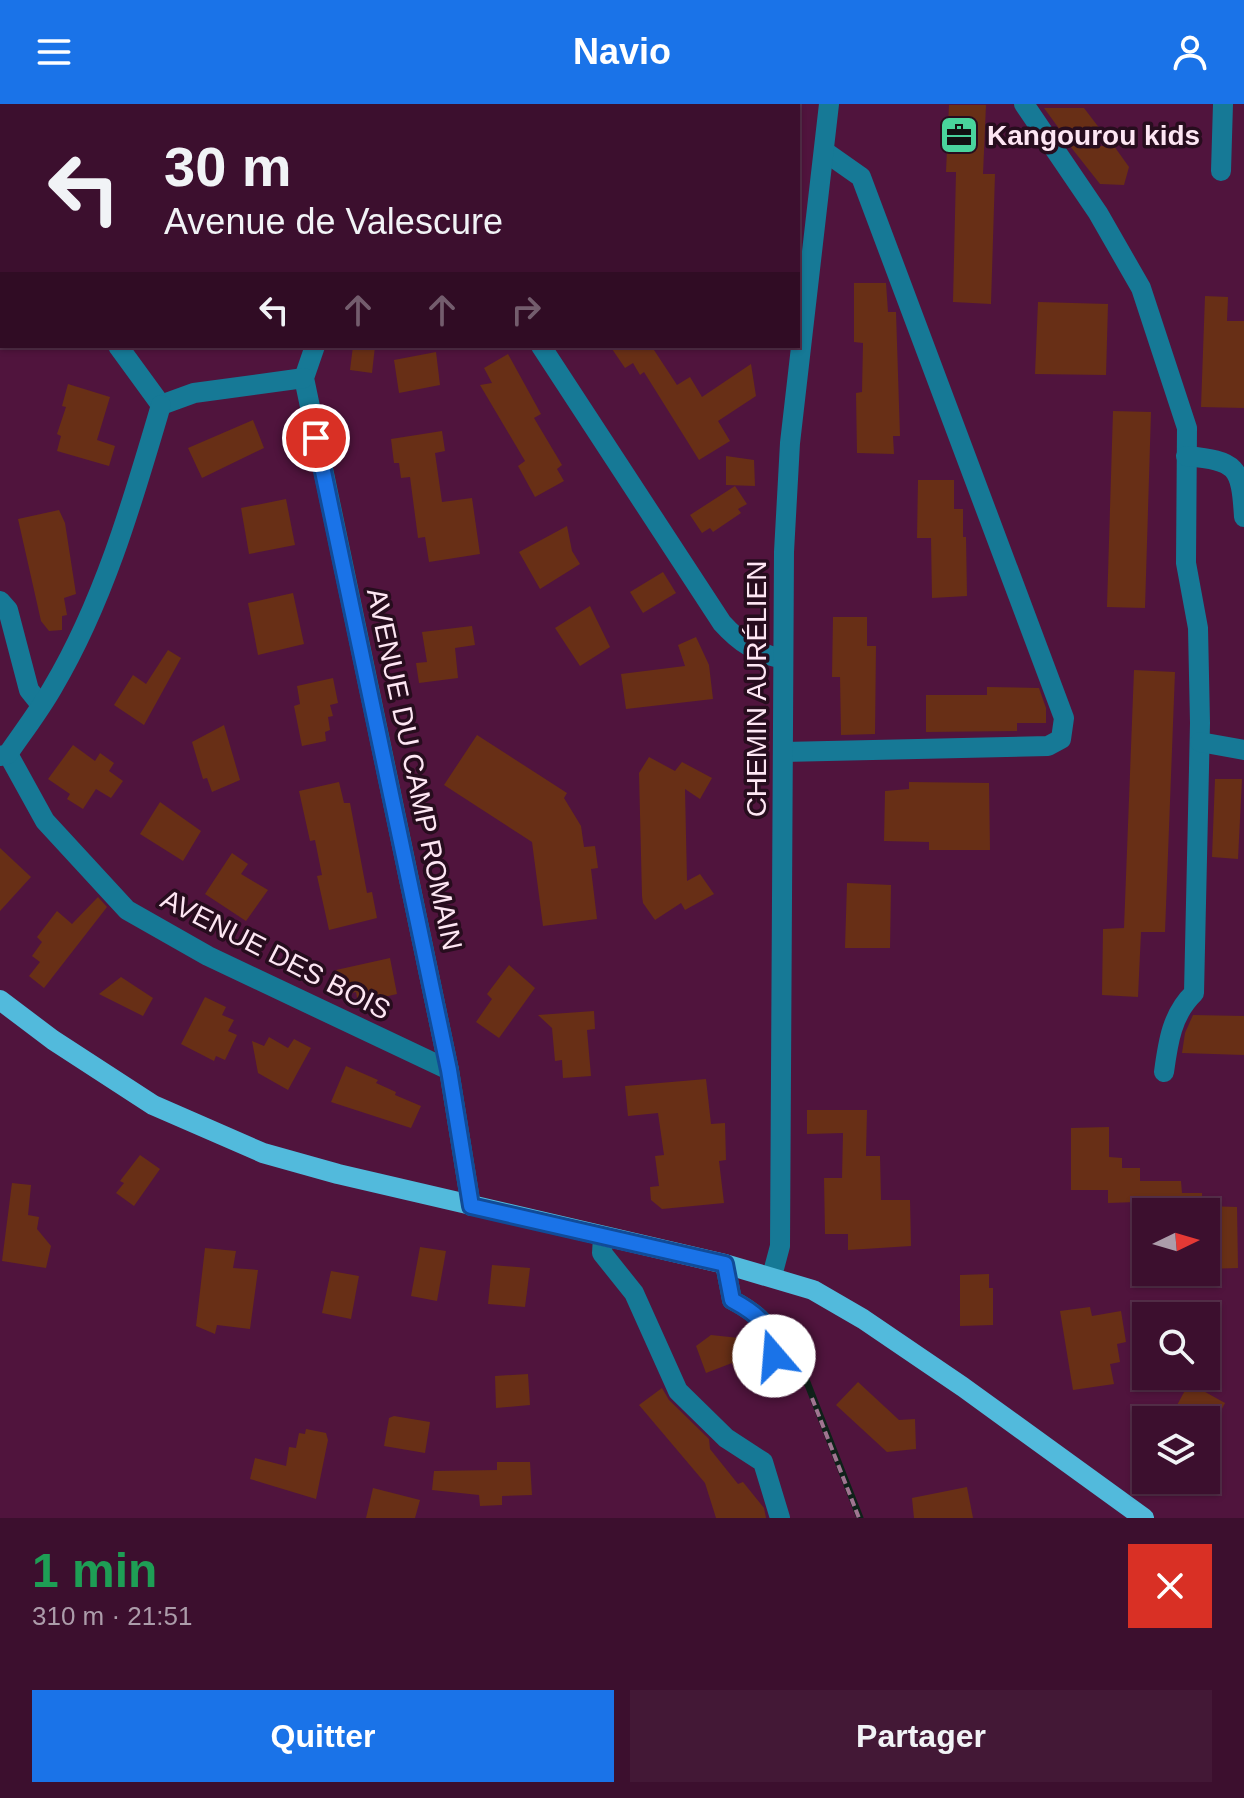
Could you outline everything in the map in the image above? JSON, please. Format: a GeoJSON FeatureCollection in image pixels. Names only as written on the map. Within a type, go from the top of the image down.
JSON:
{"type":"FeatureCollection","features":[{"type":"Feature","properties":{"kind":"main road"},"geometry":{"type":"LineString","coordinates":[[0,1000],[53,1040],[153,1105],[263,1153],[471,1206],[725,1264],[813,1290],[863,1319],[1144,1518]]}},
{"type":"Feature","properties":{"kind":"street","name":"CHEMIN AURÉLIEN"},"geometry":{"type":"LineString","coordinates":[[800,316],[829,104]]}},
{"type":"Feature","properties":{"kind":"street"},"geometry":{"type":"LineString","coordinates":[[1024,104],[1098,213],[1141,288],[1187,428],[1186,563],[1198,628],[1200,742],[1194,993],[1181,1006],[1169,1037],[1164,1072]]}},
{"type":"Feature","properties":{"kind":"street"},"geometry":{"type":"LineString","coordinates":[[1221,171],[1223,104]]}},
{"type":"Feature","properties":{"kind":"street"},"geometry":{"type":"LineString","coordinates":[[783,752],[1048,746],[1061,739],[1064,718],[861,177],[824,151]]}},
{"type":"Feature","properties":{"kind":"street"},"geometry":{"type":"LineString","coordinates":[[119,348],[161,405]]}},
{"type":"Feature","properties":{"kind":"street"},"geometry":{"type":"LineString","coordinates":[[161,405],[194,393],[304,378],[314,348]]}},
{"type":"Feature","properties":{"kind":"street"},"geometry":{"type":"LineString","coordinates":[[542,348],[722,623],[740,642],[760,654],[783,659]]}},
{"type":"Feature","properties":{"kind":"street","name":"CHEMIN AURÉLIEN"},"geometry":{"type":"LineString","coordinates":[[772,1276],[780,1246],[783,659],[790,443],[797,348]]}},
{"type":"Feature","properties":{"kind":"street","name":"AVENUE DU CAMP ROMAIN"},"geometry":{"type":"LineString","coordinates":[[304,378],[449,1070],[471,1206]]}},
{"type":"Feature","properties":{"kind":"street"},"geometry":{"type":"LineString","coordinates":[[4,755],[41,705],[88,614],[130,507],[161,405]]}},
{"type":"Feature","properties":{"kind":"street"},"geometry":{"type":"LineString","coordinates":[[1186,456],[1238,459],[1244,517]]}},
{"type":"Feature","properties":{"kind":"street"},"geometry":{"type":"LineString","coordinates":[[0,601],[8,610],[29,690],[41,705]]}},
{"type":"Feature","properties":{"kind":"street"},"geometry":{"type":"LineString","coordinates":[[1200,742],[1244,750]]}},
{"type":"Feature","properties":{"kind":"street","name":"AVENUE DES BOIS"},"geometry":{"type":"LineString","coordinates":[[4,755],[45,821],[127,910],[208,956],[449,1070]]}},
{"type":"Feature","properties":{"kind":"street"},"geometry":{"type":"LineString","coordinates":[[603,1237],[602,1253],[634,1293],[678,1391],[726,1438],[763,1462],[780,1518]]}},
{"type":"Feature","properties":{"kind":"street"},"geometry":{"type":"LineString","coordinates":[[725,1264],[732,1300],[760,1315],[770,1331],[778,1381]]}},
{"type":"Feature","properties":{"kind":"path"},"geometry":{"type":"LineString","coordinates":[[812,1398],[859,1518]]}},
{"type":"Feature","properties":{"kind":"building"},"geometry":{"type":"Polygon","coordinates":[[[949,105],[986,105],[983,174],[995,174],[991,304],[953,302],[956,172],[946,172],[949,105]]]}},
{"type":"Feature","properties":{"kind":"building"},"geometry":{"type":"Polygon","coordinates":[[[1044,108],[1084,108],[1100,129],[1099,146],[1114,146],[1129,167],[1124,185],[1100,184],[1070,146],[1080,146],[1071,145],[1044,108]]]}},
{"type":"Feature","properties":{"kind":"building"},"geometry":{"type":"Polygon","coordinates":[[[854,283],[886,283],[888,312],[896,312],[900,436],[893,436],[894,454],[857,453],[856,393],[862,392],[863,343],[854,342],[854,283]]]}},
{"type":"Feature","properties":{"kind":"building"},"geometry":{"type":"Polygon","coordinates":[[[1205,296],[1228,297],[1227,321],[1244,321],[1244,408],[1201,407],[1205,296]]]}},
{"type":"Feature","properties":{"kind":"building"},"geometry":{"type":"Polygon","coordinates":[[[1038,302],[1108,304],[1106,375],[1035,374],[1038,302]]]}},
{"type":"Feature","properties":{"kind":"building"},"geometry":{"type":"Polygon","coordinates":[[[353,348],[375,348],[372,373],[350,370],[353,348]]]}},
{"type":"Feature","properties":{"kind":"building"},"geometry":{"type":"Polygon","coordinates":[[[611,348],[657,348],[654,350],[677,385],[690,377],[702,397],[751,364],[756,396],[718,421],[730,441],[699,460],[644,372],[640,375],[633,363],[625,368],[611,348]]]}},
{"type":"Feature","properties":{"kind":"building"},"geometry":{"type":"Polygon","coordinates":[[[436,352],[440,385],[399,393],[394,360],[436,352]]]}},
{"type":"Feature","properties":{"kind":"building"},"geometry":{"type":"Polygon","coordinates":[[[508,354],[541,414],[534,418],[562,465],[557,469],[564,481],[535,497],[518,466],[525,461],[480,385],[492,383],[484,368],[508,354]]]}},
{"type":"Feature","properties":{"kind":"building"},"geometry":{"type":"Polygon","coordinates":[[[68,384],[110,397],[97,440],[115,446],[109,466],[57,451],[61,436],[57,434],[66,407],[62,406],[68,384]]]}},
{"type":"Feature","properties":{"kind":"building"},"geometry":{"type":"Polygon","coordinates":[[[1113,411],[1151,412],[1145,608],[1107,607],[1113,411]]]}},
{"type":"Feature","properties":{"kind":"building"},"geometry":{"type":"Polygon","coordinates":[[[253,420],[264,448],[202,478],[188,448],[253,420]]]}},
{"type":"Feature","properties":{"kind":"building"},"geometry":{"type":"Polygon","coordinates":[[[442,431],[445,451],[435,453],[442,502],[472,498],[480,554],[429,562],[425,537],[418,538],[410,477],[401,478],[399,463],[394,463],[391,439],[442,431]]]}},
{"type":"Feature","properties":{"kind":"building"},"geometry":{"type":"Polygon","coordinates":[[[726,456],[754,460],[755,486],[726,485],[726,456]]]}},
{"type":"Feature","properties":{"kind":"building"},"geometry":{"type":"Polygon","coordinates":[[[918,480],[954,480],[954,509],[963,509],[967,596],[932,598],[931,538],[917,538],[918,480]]]}},
{"type":"Feature","properties":{"kind":"building"},"geometry":{"type":"Polygon","coordinates":[[[735,486],[747,504],[738,509],[741,513],[713,532],[710,528],[702,533],[690,515],[735,486]]]}},
{"type":"Feature","properties":{"kind":"building"},"geometry":{"type":"Polygon","coordinates":[[[286,499],[295,545],[249,554],[241,508],[286,499]]]}},
{"type":"Feature","properties":{"kind":"building"},"geometry":{"type":"Polygon","coordinates":[[[59,510],[65,523],[76,594],[64,598],[67,615],[62,616],[62,630],[49,631],[41,621],[18,519],[59,510]]]}},
{"type":"Feature","properties":{"kind":"building"},"geometry":{"type":"Polygon","coordinates":[[[567,526],[572,551],[580,564],[540,589],[519,552],[567,526]]]}},
{"type":"Feature","properties":{"kind":"building"},"geometry":{"type":"Polygon","coordinates":[[[663,572],[676,593],[643,613],[630,592],[663,572]]]}},
{"type":"Feature","properties":{"kind":"building"},"geometry":{"type":"Polygon","coordinates":[[[293,593],[304,644],[258,655],[248,603],[293,593]]]}},
{"type":"Feature","properties":{"kind":"building"},"geometry":{"type":"Polygon","coordinates":[[[590,606],[610,647],[580,666],[555,628],[590,606]]]}},
{"type":"Feature","properties":{"kind":"building"},"geometry":{"type":"Polygon","coordinates":[[[833,617],[867,617],[867,646],[876,646],[875,734],[841,735],[840,677],[832,677],[833,617]]]}},
{"type":"Feature","properties":{"kind":"building"},"geometry":{"type":"Polygon","coordinates":[[[472,626],[475,645],[455,648],[458,678],[419,683],[416,663],[427,662],[422,632],[472,626]]]}},
{"type":"Feature","properties":{"kind":"building"},"geometry":{"type":"Polygon","coordinates":[[[696,637],[709,665],[713,699],[626,709],[621,674],[685,666],[678,645],[696,637]]]}},
{"type":"Feature","properties":{"kind":"building"},"geometry":{"type":"Polygon","coordinates":[[[168,650],[181,658],[144,725],[114,705],[133,675],[146,684],[168,650]]]}},
{"type":"Feature","properties":{"kind":"building"},"geometry":{"type":"Polygon","coordinates":[[[1134,670],[1175,672],[1165,932],[1141,932],[1138,997],[1102,995],[1103,929],[1124,928],[1134,670]]]}},
{"type":"Feature","properties":{"kind":"building"},"geometry":{"type":"Polygon","coordinates":[[[333,678],[338,703],[330,705],[333,716],[328,717],[330,730],[325,732],[326,741],[302,746],[294,706],[300,704],[297,686],[333,678]]]}},
{"type":"Feature","properties":{"kind":"building"},"geometry":{"type":"Polygon","coordinates":[[[987,687],[1039,688],[1046,708],[1046,723],[1017,723],[1017,731],[926,732],[926,695],[987,695],[987,687]]]}},
{"type":"Feature","properties":{"kind":"building"},"geometry":{"type":"Polygon","coordinates":[[[224,725],[240,780],[212,792],[207,778],[203,779],[192,742],[224,725]]]}},
{"type":"Feature","properties":{"kind":"building"},"geometry":{"type":"Polygon","coordinates":[[[477,735],[567,793],[564,798],[581,826],[584,847],[595,846],[598,868],[591,869],[597,919],[543,926],[532,842],[444,785],[477,735]]]}},
{"type":"Feature","properties":{"kind":"building"},"geometry":{"type":"Polygon","coordinates":[[[73,745],[95,761],[100,753],[114,763],[109,771],[123,781],[111,798],[96,789],[83,809],[67,799],[70,794],[48,779],[73,745]]]}},
{"type":"Feature","properties":{"kind":"building"},"geometry":{"type":"Polygon","coordinates":[[[649,757],[675,771],[682,762],[712,778],[700,799],[685,789],[687,881],[700,874],[714,894],[685,910],[681,903],[655,920],[643,903],[642,896],[639,773],[649,757]]]}},
{"type":"Feature","properties":{"kind":"building"},"geometry":{"type":"Polygon","coordinates":[[[1215,779],[1242,779],[1238,859],[1212,857],[1215,779]]]}},
{"type":"Feature","properties":{"kind":"building"},"geometry":{"type":"Polygon","coordinates":[[[339,782],[344,803],[350,803],[367,893],[372,892],[377,918],[329,930],[317,876],[322,875],[315,840],[310,841],[299,791],[339,782]]]}},
{"type":"Feature","properties":{"kind":"building"},"geometry":{"type":"Polygon","coordinates":[[[909,782],[989,783],[990,850],[929,850],[929,842],[884,841],[885,791],[909,789],[909,782]]]}},
{"type":"Feature","properties":{"kind":"building"},"geometry":{"type":"Polygon","coordinates":[[[160,802],[201,831],[183,861],[140,834],[160,802]]]}},
{"type":"Feature","properties":{"kind":"building"},"geometry":{"type":"Polygon","coordinates":[[[0,848],[31,877],[0,911],[0,848]]]}},
{"type":"Feature","properties":{"kind":"building"},"geometry":{"type":"Polygon","coordinates":[[[232,853],[248,864],[241,874],[268,890],[246,921],[205,894],[232,853]]]}},
{"type":"Feature","properties":{"kind":"building"},"geometry":{"type":"Polygon","coordinates":[[[847,883],[891,885],[890,948],[845,948],[847,883]]]}},
{"type":"Feature","properties":{"kind":"building"},"geometry":{"type":"Polygon","coordinates":[[[98,897],[107,907],[44,988],[29,976],[40,962],[32,956],[42,942],[37,937],[57,911],[72,924],[98,897]]]}},
{"type":"Feature","properties":{"kind":"building"},"geometry":{"type":"Polygon","coordinates":[[[390,958],[397,994],[358,1003],[356,992],[342,995],[336,970],[390,958]]]}},
{"type":"Feature","properties":{"kind":"building"},"geometry":{"type":"Polygon","coordinates":[[[509,965],[535,988],[499,1038],[476,1022],[492,999],[487,994],[509,965]]]}},
{"type":"Feature","properties":{"kind":"building"},"geometry":{"type":"Polygon","coordinates":[[[121,977],[153,998],[143,1016],[99,994],[121,977]]]}},
{"type":"Feature","properties":{"kind":"building"},"geometry":{"type":"Polygon","coordinates":[[[205,997],[226,1007],[222,1015],[234,1020],[228,1031],[237,1035],[225,1060],[216,1056],[214,1061],[181,1044],[205,997]]]}},
{"type":"Feature","properties":{"kind":"building"},"geometry":{"type":"Polygon","coordinates":[[[594,1011],[595,1029],[587,1030],[591,1076],[563,1078],[562,1060],[555,1061],[552,1028],[538,1015],[594,1011]]]}},
{"type":"Feature","properties":{"kind":"building"},"geometry":{"type":"Polygon","coordinates":[[[1193,1015],[1244,1016],[1244,1055],[1182,1053],[1185,1033],[1193,1015]]]}},
{"type":"Feature","properties":{"kind":"building"},"geometry":{"type":"Polygon","coordinates":[[[269,1037],[288,1048],[294,1039],[311,1048],[288,1090],[258,1073],[252,1041],[264,1046],[269,1037]]]}},
{"type":"Feature","properties":{"kind":"building"},"geometry":{"type":"Polygon","coordinates":[[[346,1066],[378,1080],[376,1083],[396,1092],[395,1095],[421,1106],[411,1128],[331,1102],[346,1066]]]}},
{"type":"Feature","properties":{"kind":"building"},"geometry":{"type":"Polygon","coordinates":[[[706,1079],[711,1124],[725,1123],[726,1160],[719,1161],[724,1203],[662,1209],[651,1200],[650,1187],[659,1186],[655,1156],[664,1155],[658,1113],[628,1116],[625,1086],[706,1079]]]}},
{"type":"Feature","properties":{"kind":"building"},"geometry":{"type":"Polygon","coordinates":[[[807,1110],[867,1110],[866,1156],[880,1156],[881,1200],[910,1200],[911,1246],[848,1250],[848,1234],[825,1234],[824,1178],[842,1178],[843,1133],[807,1134],[807,1110]]]}},
{"type":"Feature","properties":{"kind":"building"},"geometry":{"type":"Polygon","coordinates":[[[1109,1127],[1109,1157],[1122,1158],[1122,1168],[1140,1168],[1140,1181],[1181,1181],[1182,1193],[1202,1193],[1202,1198],[1132,1198],[1132,1202],[1108,1203],[1108,1190],[1071,1190],[1071,1128],[1109,1127]]]}},
{"type":"Feature","properties":{"kind":"building"},"geometry":{"type":"Polygon","coordinates":[[[140,1155],[160,1169],[134,1206],[116,1193],[124,1183],[120,1181],[140,1155]]]}},
{"type":"Feature","properties":{"kind":"building"},"geometry":{"type":"Polygon","coordinates":[[[12,1183],[31,1185],[28,1215],[39,1217],[37,1229],[51,1246],[46,1268],[2,1261],[12,1183]]]}},
{"type":"Feature","properties":{"kind":"building"},"geometry":{"type":"Polygon","coordinates":[[[1220,1206],[1237,1207],[1238,1268],[1220,1269],[1220,1206]]]}},
{"type":"Feature","properties":{"kind":"building"},"geometry":{"type":"Polygon","coordinates":[[[420,1247],[446,1251],[437,1301],[411,1296],[420,1247]]]}},
{"type":"Feature","properties":{"kind":"building"},"geometry":{"type":"Polygon","coordinates":[[[205,1248],[236,1251],[233,1268],[258,1270],[250,1329],[217,1325],[215,1334],[196,1326],[205,1248]]]}},
{"type":"Feature","properties":{"kind":"building"},"geometry":{"type":"Polygon","coordinates":[[[492,1265],[530,1268],[525,1307],[488,1304],[492,1265]]]}},
{"type":"Feature","properties":{"kind":"building"},"geometry":{"type":"Polygon","coordinates":[[[331,1271],[359,1276],[351,1319],[322,1313],[331,1271]]]}},
{"type":"Feature","properties":{"kind":"building"},"geometry":{"type":"Polygon","coordinates":[[[989,1274],[989,1288],[993,1288],[993,1325],[960,1326],[960,1275],[989,1274]]]}},
{"type":"Feature","properties":{"kind":"building"},"geometry":{"type":"Polygon","coordinates":[[[1090,1307],[1092,1316],[1121,1311],[1126,1342],[1117,1344],[1120,1362],[1110,1364],[1114,1384],[1073,1390],[1060,1311],[1090,1307]]]}},
{"type":"Feature","properties":{"kind":"building"},"geometry":{"type":"Polygon","coordinates":[[[711,1335],[758,1340],[763,1365],[737,1376],[732,1363],[706,1373],[696,1346],[711,1335]]]}},
{"type":"Feature","properties":{"kind":"building"},"geometry":{"type":"Polygon","coordinates":[[[528,1374],[530,1405],[496,1408],[495,1376],[528,1374]]]}},
{"type":"Feature","properties":{"kind":"building"},"geometry":{"type":"Polygon","coordinates":[[[858,1382],[899,1420],[915,1419],[916,1449],[887,1452],[836,1405],[858,1382]]]}},
{"type":"Feature","properties":{"kind":"building"},"geometry":{"type":"Polygon","coordinates":[[[662,1388],[669,1400],[709,1439],[710,1449],[738,1484],[743,1482],[764,1508],[766,1518],[716,1518],[705,1483],[639,1405],[662,1388]]]}},
{"type":"Feature","properties":{"kind":"building"},"geometry":{"type":"Polygon","coordinates":[[[1185,1390],[1202,1390],[1225,1403],[1220,1412],[1220,1406],[1177,1406],[1185,1390]]]}},
{"type":"Feature","properties":{"kind":"building"},"geometry":{"type":"Polygon","coordinates":[[[394,1416],[430,1422],[425,1453],[384,1446],[389,1418],[394,1416]]]}},
{"type":"Feature","properties":{"kind":"building"},"geometry":{"type":"Polygon","coordinates":[[[306,1429],[326,1433],[328,1440],[316,1499],[250,1479],[255,1458],[286,1466],[289,1447],[296,1448],[299,1433],[305,1434],[306,1429]]]}},
{"type":"Feature","properties":{"kind":"building"},"geometry":{"type":"Polygon","coordinates":[[[497,1462],[530,1462],[532,1495],[502,1496],[502,1505],[480,1506],[479,1495],[432,1490],[434,1471],[497,1470],[497,1462]]]}},
{"type":"Feature","properties":{"kind":"building"},"geometry":{"type":"Polygon","coordinates":[[[967,1487],[973,1518],[914,1518],[912,1498],[967,1487]]]}},
{"type":"Feature","properties":{"kind":"building"},"geometry":{"type":"Polygon","coordinates":[[[373,1488],[420,1500],[415,1518],[366,1518],[373,1488]]]}},
{"type":"Feature","properties":{"kind":"waterway"},"geometry":{"type":"LineString","coordinates":[[805,1377],[860,1518]]}},
{"type":"Feature","properties":{"kind":"place","name":"Kangourou kids"},"geometry":{"type":"Point","coordinates":[959,135]}},
{"type":"Feature","properties":{"kind":"route"},"geometry":{"type":"LineString","coordinates":[[316,438],[449,1070],[471,1206],[725,1264],[732,1300],[760,1315],[770,1331],[774,1356]]}}]}
